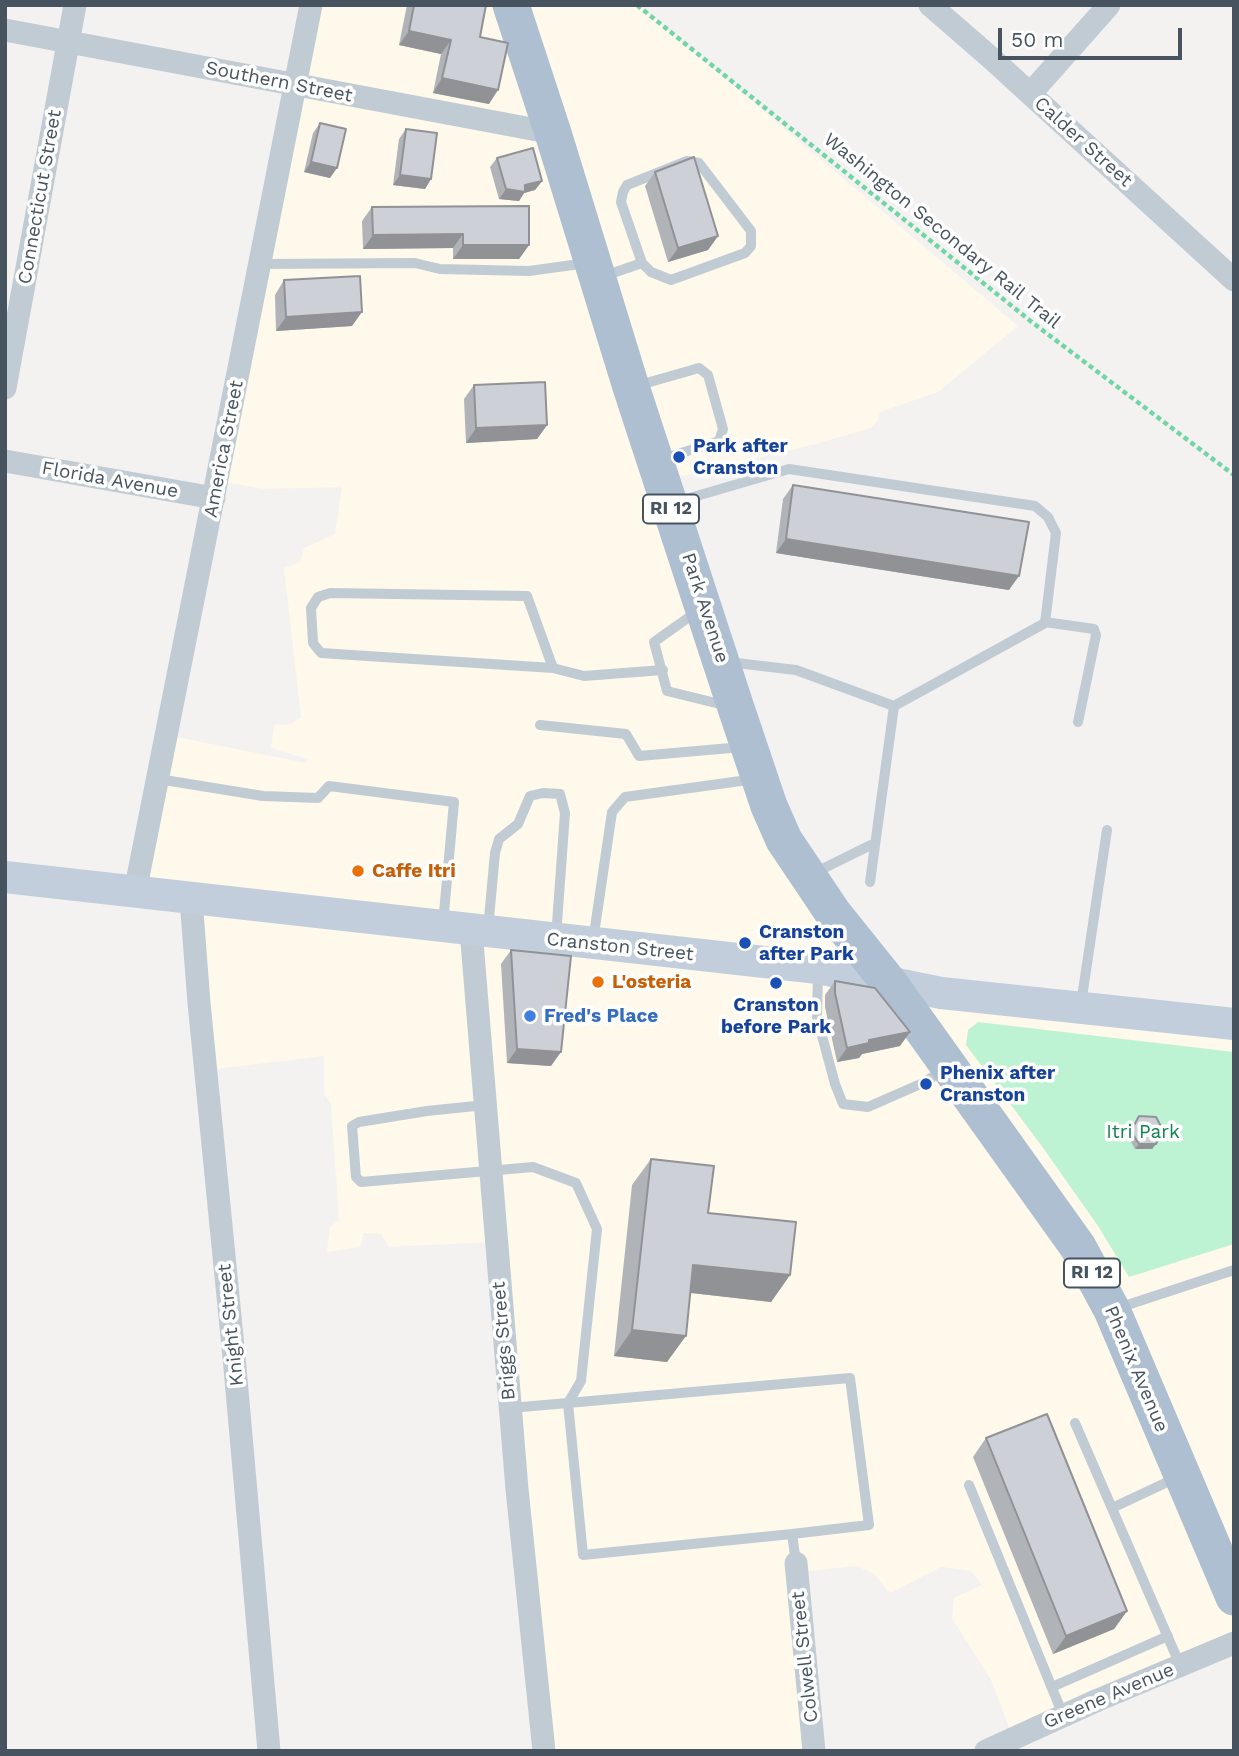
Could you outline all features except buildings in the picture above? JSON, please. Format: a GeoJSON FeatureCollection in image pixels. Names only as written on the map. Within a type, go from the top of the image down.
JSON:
{"type":"FeatureCollection","features":[{"type":"Feature","properties":{"kind":"main road","name":"Park Avenue"},"geometry":{"type":"LineString","coordinates":[[512,5],[631,387],[754,762],[784,840],[834,913],[890,984]]}},
{"type":"Feature","properties":{"kind":"main road","name":"Cranston Street"},"geometry":{"type":"LineString","coordinates":[[5,877],[818,968],[942,993],[1234,1024]]}},
{"type":"Feature","properties":{"kind":"main road","name":"Phenix Avenue"},"geometry":{"type":"LineString","coordinates":[[890,984],[1078,1247],[1112,1310],[1234,1597]]}},
{"type":"Feature","properties":{"kind":"street","name":"Connecticut Street"},"geometry":{"type":"LineString","coordinates":[[5,388],[75,5]]}},
{"type":"Feature","properties":{"kind":"street","name":"America Street"},"geometry":{"type":"LineString","coordinates":[[135,892],[311,5]]}},
{"type":"Feature","properties":{"kind":"street","name":"Calder Street"},"geometry":{"type":"LineString","coordinates":[[930,5],[1234,280]]}},
{"type":"Feature","properties":{"kind":"street"},"geometry":{"type":"LineString","coordinates":[[1030,94],[1109,5]]}},
{"type":"Feature","properties":{"kind":"street","name":"Southern Street"},"geometry":{"type":"LineString","coordinates":[[5,30],[553,133]]}},
{"type":"Feature","properties":{"kind":"street","name":"Florida Avenue"},"geometry":{"type":"LineString","coordinates":[[5,461],[214,498]]}},
{"type":"Feature","properties":{"kind":"street","name":"Knight Street"},"geometry":{"type":"LineString","coordinates":[[191,899],[268,1751]]}},
{"type":"Feature","properties":{"kind":"street","name":"Briggs Street"},"geometry":{"type":"LineString","coordinates":[[467,930],[544,1751]]}},
{"type":"Feature","properties":{"kind":"street","name":"Colwell Street"},"geometry":{"type":"LineString","coordinates":[[796,1563],[814,1751]]}},
{"type":"Feature","properties":{"kind":"street","name":"Greene Avenue"},"geometry":{"type":"LineString","coordinates":[[986,1751],[1063,1715],[1234,1643]]}},
{"type":"Feature","properties":{"kind":"lane"},"geometry":{"type":"LineString","coordinates":[[687,161],[699,163],[751,231],[751,246],[745,253],[671,280],[651,272],[642,263],[621,202],[623,192],[627,185],[687,161]]}},
{"type":"Feature","properties":{"kind":"lane"},"geometry":{"type":"LineString","coordinates":[[260,264],[415,263],[440,269],[529,271],[596,270],[642,263]]}},
{"type":"Feature","properties":{"kind":"lane"},"geometry":{"type":"LineString","coordinates":[[631,387],[699,368],[708,375],[723,429],[719,441],[657,461]]}},
{"type":"Feature","properties":{"kind":"lane"},"geometry":{"type":"LineString","coordinates":[[670,503],[789,469],[1035,506],[1048,517],[1056,533],[1045,622]]}},
{"type":"Feature","properties":{"kind":"lane"},"geometry":{"type":"LineString","coordinates":[[553,668],[527,596],[330,593],[318,597],[311,608],[313,643],[321,653],[553,668],[584,677],[663,670]]}},
{"type":"Feature","properties":{"kind":"lane"},"geometry":{"type":"LineString","coordinates":[[704,606],[654,642],[667,691],[736,708]]}},
{"type":"Feature","properties":{"kind":"lane"},"geometry":{"type":"LineString","coordinates":[[722,661],[796,670],[894,706],[1045,622],[1094,629],[1097,635],[1078,722]]}},
{"type":"Feature","properties":{"kind":"lane"},"geometry":{"type":"LineString","coordinates":[[870,882],[894,706]]}},
{"type":"Feature","properties":{"kind":"lane"},"geometry":{"type":"LineString","coordinates":[[540,725],[626,734],[639,756],[754,762]]}},
{"type":"Feature","properties":{"kind":"lane"},"geometry":{"type":"LineString","coordinates":[[592,944],[612,812],[625,797],[754,762]]}},
{"type":"Feature","properties":{"kind":"lane"},"geometry":{"type":"LineString","coordinates":[[158,779],[263,796],[318,798],[329,786],[454,802],[467,930]]}},
{"type":"Feature","properties":{"kind":"lane"},"geometry":{"type":"LineString","coordinates":[[467,930],[499,839],[518,824],[530,796],[543,793],[560,794],[565,813],[556,940]]}},
{"type":"Feature","properties":{"kind":"lane"},"geometry":{"type":"LineString","coordinates":[[1080,1007],[1107,831]]}},
{"type":"Feature","properties":{"kind":"lane"},"geometry":{"type":"LineString","coordinates":[[808,876],[875,843]]}},
{"type":"Feature","properties":{"kind":"lane"},"geometry":{"type":"LineString","coordinates":[[818,968],[817,1017],[843,1104],[869,1107],[925,1082],[949,1065]]}},
{"type":"Feature","properties":{"kind":"lane"},"geometry":{"type":"LineString","coordinates":[[485,1105],[359,1122],[352,1126],[356,1177],[361,1182],[533,1167],[576,1183],[597,1229],[581,1381],[568,1403],[583,1555],[869,1525],[850,1378],[568,1403],[510,1408]]}},
{"type":"Feature","properties":{"kind":"lane"},"geometry":{"type":"LineString","coordinates":[[1112,1310],[1234,1270]]}},
{"type":"Feature","properties":{"kind":"lane"},"geometry":{"type":"LineString","coordinates":[[1075,1423],[1180,1665]]}},
{"type":"Feature","properties":{"kind":"lane"},"geometry":{"type":"LineString","coordinates":[[1112,1508],[1182,1475]]}},
{"type":"Feature","properties":{"kind":"lane"},"geometry":{"type":"LineString","coordinates":[[969,1485],[1063,1715]]}},
{"type":"Feature","properties":{"kind":"lane"},"geometry":{"type":"LineString","coordinates":[[792,1534],[796,1563]]}},
{"type":"Feature","properties":{"kind":"lane"},"geometry":{"type":"LineString","coordinates":[[1052,1688],[1168,1636]]}},
{"type":"Feature","properties":{"kind":"path","name":"Washington Secondary Rail Trail"},"geometry":{"type":"LineString","coordinates":[[637,5],[1033,323],[1234,475]]}},
{"type":"Feature","properties":{"kind":"shaded area"},"geometry":{"type":"Polygon","coordinates":[[[309,5],[638,5],[1018,326],[938,392],[880,412],[878,420],[871,428],[670,479],[767,782],[884,977],[1234,1019],[1234,1638],[1012,1735],[991,1680],[952,1618],[954,1598],[982,1585],[971,1571],[941,1567],[890,1593],[874,1574],[857,1566],[798,1572],[812,1751],[542,1751],[494,1242],[389,1247],[381,1234],[364,1233],[360,1247],[327,1252],[330,1227],[339,1220],[331,1104],[324,1094],[324,1056],[207,1070],[188,904],[139,891],[167,735],[306,763],[308,759],[271,748],[274,725],[291,724],[301,717],[284,568],[300,562],[304,548],[335,534],[342,487],[264,489],[220,481],[309,5]]]}},
{"type":"Feature","properties":{"kind":"green space","name":"Itri Park"},"geometry":{"type":"Polygon","coordinates":[[[978,1022],[1234,1052],[1234,1244],[1129,1277],[1098,1226],[966,1045],[968,1030],[978,1022]]]}},
{"type":"Feature","properties":{"kind":"place","name":"Park after Cranston"},"geometry":{"type":"Point","coordinates":[679,457]}},
{"type":"Feature","properties":{"kind":"place","name":"Caffe Itri"},"geometry":{"type":"Point","coordinates":[358,871]}},
{"type":"Feature","properties":{"kind":"place","name":"Cranston after Park"},"geometry":{"type":"Point","coordinates":[745,943]}},
{"type":"Feature","properties":{"kind":"place","name":"L'osteria"},"geometry":{"type":"Point","coordinates":[598,982]}},
{"type":"Feature","properties":{"kind":"place","name":"Cranston before Park"},"geometry":{"type":"Point","coordinates":[776,983]}},
{"type":"Feature","properties":{"kind":"place","name":"Fred's Place"},"geometry":{"type":"Point","coordinates":[530,1016]}},
{"type":"Feature","properties":{"kind":"place","name":"Phenix after Cranston"},"geometry":{"type":"Point","coordinates":[926,1084]}}]}
